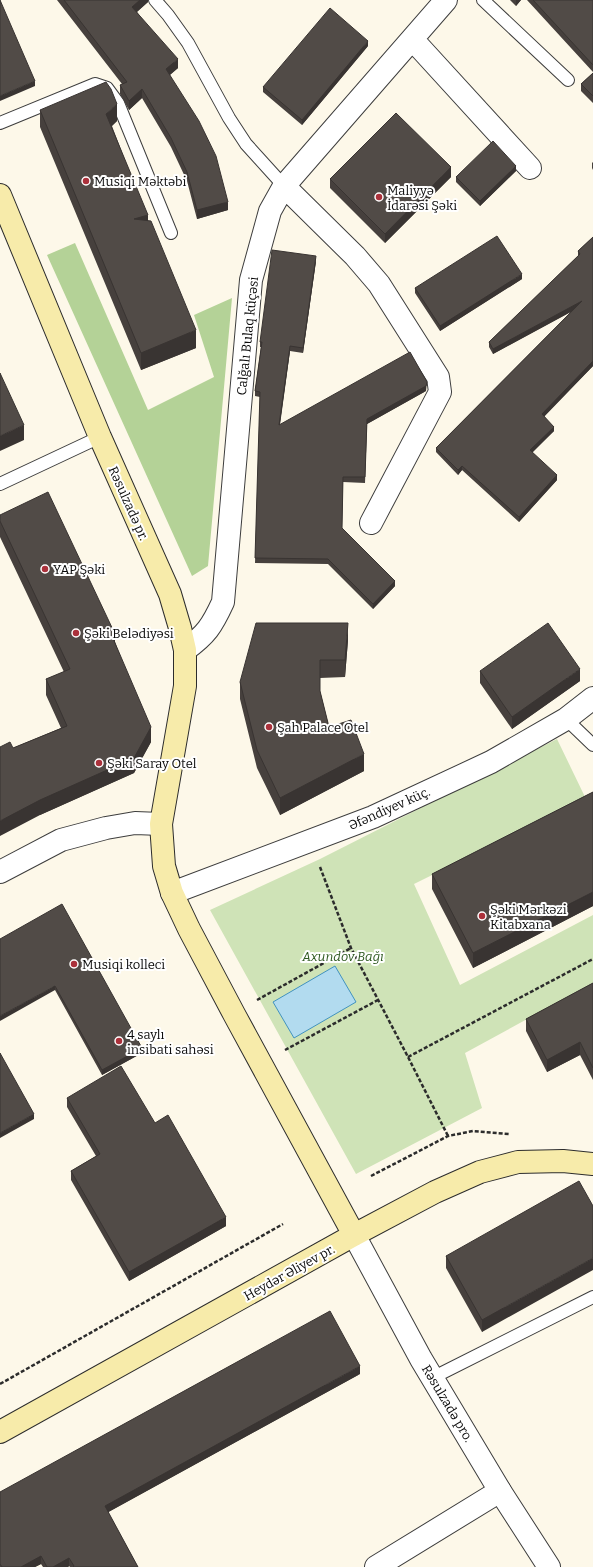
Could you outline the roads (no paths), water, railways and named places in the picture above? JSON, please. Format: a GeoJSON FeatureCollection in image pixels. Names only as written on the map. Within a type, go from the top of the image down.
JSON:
{"type":"FeatureCollection","features":[{"type":"Feature","properties":{"kind":"main road","name":"Rəsulzadə pr."},"geometry":{"type":"LineString","coordinates":[[0,195],[100,437],[170,594],[185,650],[185,686],[161,824],[164,866],[172,893],[234,1014],[354,1235]]}},
{"type":"Feature","properties":{"kind":"main road","name":"Heydər Əliyev pr."},"geometry":{"type":"LineString","coordinates":[[0,1432],[354,1235],[435,1192],[480,1172],[518,1162],[563,1161],[593,1164]]}},
{"type":"Feature","properties":{"kind":"street","name":"Calğalı Bulaq küçəsi"},"geometry":{"type":"LineString","coordinates":[[185,650],[201,638],[213,623],[223,602],[251,280],[270,211],[284,186],[446,0]]}},
{"type":"Feature","properties":{"kind":"street"},"geometry":{"type":"LineString","coordinates":[[412,40],[530,168]]}},
{"type":"Feature","properties":{"kind":"street"},"geometry":{"type":"LineString","coordinates":[[284,186],[355,256],[379,284],[438,377],[440,392],[370,523]]}},
{"type":"Feature","properties":{"kind":"street","name":"Əfəndiyev küç."},"geometry":{"type":"LineString","coordinates":[[172,893],[374,816],[484,765],[566,718],[593,698]]}},
{"type":"Feature","properties":{"kind":"street"},"geometry":{"type":"LineString","coordinates":[[0,872],[61,840],[135,822],[161,824]]}},
{"type":"Feature","properties":{"kind":"street","name":"Rəsulzadə pro."},"geometry":{"type":"LineString","coordinates":[[354,1235],[432,1378],[500,1491],[549,1567]]}},
{"type":"Feature","properties":{"kind":"street"},"geometry":{"type":"LineString","coordinates":[[376,1567],[500,1491]]}},
{"type":"Feature","properties":{"kind":"lane"},"geometry":{"type":"LineString","coordinates":[[155,0],[188,43],[229,118],[246,144],[284,186]]}},
{"type":"Feature","properties":{"kind":"lane"},"geometry":{"type":"LineString","coordinates":[[483,0],[568,80]]}},
{"type":"Feature","properties":{"kind":"lane"},"geometry":{"type":"LineString","coordinates":[[0,123],[95,84],[107,88],[118,103],[171,233]]}},
{"type":"Feature","properties":{"kind":"lane"},"geometry":{"type":"LineString","coordinates":[[0,484],[100,437]]}},
{"type":"Feature","properties":{"kind":"lane"},"geometry":{"type":"LineString","coordinates":[[566,718],[593,745]]}},
{"type":"Feature","properties":{"kind":"lane"},"geometry":{"type":"LineString","coordinates":[[432,1378],[593,1297]]}},
{"type":"Feature","properties":{"kind":"water"},"geometry":{"type":"Polygon","coordinates":[[[335,966],[356,1002],[294,1038],[273,1002],[335,966]]]}},
{"type":"Feature","properties":{"kind":"place","name":"Musiqi Məktəbi"},"geometry":{"type":"Point","coordinates":[86,181]}},
{"type":"Feature","properties":{"kind":"place","name":"Maliyyə İdarəsi Şəki"},"geometry":{"type":"Point","coordinates":[379,197]}},
{"type":"Feature","properties":{"kind":"place","name":"YAP Şəki"},"geometry":{"type":"Point","coordinates":[45,569]}},
{"type":"Feature","properties":{"kind":"place","name":"Şəki Belədiyəsi"},"geometry":{"type":"Point","coordinates":[76,633]}},
{"type":"Feature","properties":{"kind":"place","name":"Şah Palace Otel"},"geometry":{"type":"Point","coordinates":[269,727]}},
{"type":"Feature","properties":{"kind":"place","name":"Şəki Saray Otel"},"geometry":{"type":"Point","coordinates":[99,763]}},
{"type":"Feature","properties":{"kind":"place","name":"Şəki Mərkəzi Kitabxana"},"geometry":{"type":"Point","coordinates":[482,916]}},
{"type":"Feature","properties":{"kind":"place","name":"Musiqi kolleci"},"geometry":{"type":"Point","coordinates":[74,964]}},
{"type":"Feature","properties":{"kind":"place","name":"4 saylı insibati sahəsi"},"geometry":{"type":"Point","coordinates":[119,1041]}},
{"type":"Feature","properties":{"kind":"park label","name":"Axundov Bağı"},"geometry":{"type":"Point","coordinates":[343,956]}}]}
